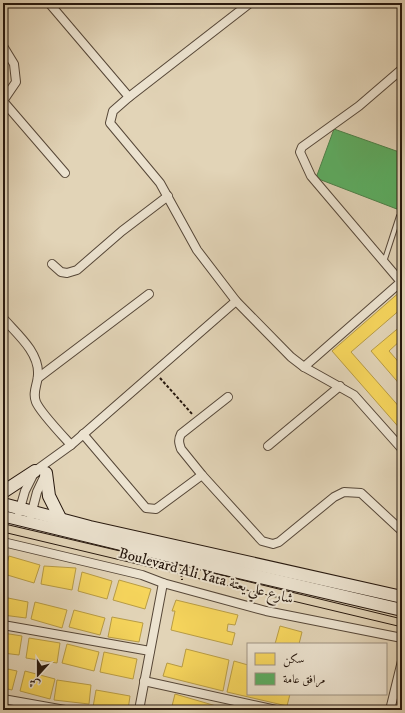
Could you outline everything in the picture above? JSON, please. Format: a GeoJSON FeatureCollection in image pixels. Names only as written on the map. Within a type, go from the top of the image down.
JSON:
{"type":"FeatureCollection","features":[{"type":"Feature","properties":{"kind":"main road"},"geometry":{"type":"LineString","coordinates":[[3,492],[40,472],[49,496],[60,518]]}},
{"type":"Feature","properties":{"kind":"main road","name":"Boulevard Ali Yata شارع علي يعتة"},"geometry":{"type":"LineString","coordinates":[[3,504],[25,515],[402,610]]}},
{"type":"Feature","properties":{"kind":"main road","name":"Boulevard Ali Yata شارع علي يعتة"},"geometry":{"type":"LineString","coordinates":[[3,517],[25,515],[60,518],[90,527],[402,597]]}},
{"type":"Feature","properties":{"kind":"street"},"geometry":{"type":"LineString","coordinates":[[49,3],[129,97]]}},
{"type":"Feature","properties":{"kind":"street"},"geometry":{"type":"LineString","coordinates":[[250,3],[113,110],[110,122],[160,183],[197,250],[236,301],[291,357],[354,395],[402,449]]}},
{"type":"Feature","properties":{"kind":"street"},"geometry":{"type":"LineString","coordinates":[[3,46],[14,64],[16,82],[3,101],[65,173]]}},
{"type":"Feature","properties":{"kind":"street"},"geometry":{"type":"LineString","coordinates":[[304,366],[401,282],[311,176],[300,152],[302,147],[359,106],[402,69]]}},
{"type":"Feature","properties":{"kind":"street"},"geometry":{"type":"LineString","coordinates":[[52,264],[61,272],[67,273],[77,270],[122,231],[168,196]]}},
{"type":"Feature","properties":{"kind":"street"},"geometry":{"type":"LineString","coordinates":[[38,378],[149,294]]}},
{"type":"Feature","properties":{"kind":"street"},"geometry":{"type":"LineString","coordinates":[[25,515],[25,491],[50,461],[71,445],[236,301]]}},
{"type":"Feature","properties":{"kind":"street"},"geometry":{"type":"LineString","coordinates":[[3,318],[32,352],[37,363],[38,378],[35,388],[36,402],[71,445]]}},
{"type":"Feature","properties":{"kind":"street"},"geometry":{"type":"LineString","coordinates":[[268,446],[340,386]]}},
{"type":"Feature","properties":{"kind":"street"},"geometry":{"type":"LineString","coordinates":[[228,397],[181,434],[179,439],[181,450],[262,541],[267,544],[279,542],[334,498],[344,492],[361,493],[402,531]]}},
{"type":"Feature","properties":{"kind":"street"},"geometry":{"type":"LineString","coordinates":[[83,434],[146,508],[156,509],[202,475]]}},
{"type":"Feature","properties":{"kind":"street"},"geometry":{"type":"LineString","coordinates":[[25,515],[36,492],[40,472]]}},
{"type":"Feature","properties":{"kind":"street","name":"Boulevard Ali Yata شارع علي يعتة"},"geometry":{"type":"LineString","coordinates":[[3,542],[142,575],[163,583],[266,611],[402,638]]}},
{"type":"Feature","properties":{"kind":"street"},"geometry":{"type":"LineString","coordinates":[[139,710],[163,583]]}},
{"type":"Feature","properties":{"kind":"street"},"geometry":{"type":"LineString","coordinates":[[3,625],[150,651]]}},
{"type":"Feature","properties":{"kind":"street"},"geometry":{"type":"LineString","coordinates":[[390,710],[402,661]]}},
{"type":"Feature","properties":{"kind":"street"},"geometry":{"type":"LineString","coordinates":[[144,681],[276,710]]}},
{"type":"Feature","properties":{"kind":"street"},"geometry":{"type":"LineString","coordinates":[[3,699],[65,710]]}},
{"type":"Feature","properties":{"kind":"lane"},"geometry":{"type":"LineString","coordinates":[[384,262],[399,216]]}},
{"type":"Feature","properties":{"kind":"path"},"geometry":{"type":"LineString","coordinates":[[155,372],[198,420]]}},
{"type":"Feature","properties":{"kind":"building: سكن"},"geometry":{"type":"Polygon","coordinates":[[[402,290],[402,308],[351,352],[402,410],[402,431],[332,351],[402,290]]]}},
{"type":"Feature","properties":{"kind":"building: سكن"},"geometry":{"type":"Polygon","coordinates":[[[402,325],[402,339],[389,351],[402,366],[402,387],[371,351],[402,325]]]}},
{"type":"Feature","properties":{"kind":"building: سكن"},"geometry":{"type":"Polygon","coordinates":[[[9,556],[40,565],[34,583],[4,574],[9,556]]]}},
{"type":"Feature","properties":{"kind":"building: سكن"},"geometry":{"type":"Polygon","coordinates":[[[44,566],[76,568],[72,590],[41,584],[44,566]]]}},
{"type":"Feature","properties":{"kind":"building: سكن"},"geometry":{"type":"Polygon","coordinates":[[[82,572],[112,581],[107,599],[78,591],[82,572]]]}},
{"type":"Feature","properties":{"kind":"building: سكن"},"geometry":{"type":"Polygon","coordinates":[[[119,580],[151,589],[145,609],[113,600],[119,580]]]}},
{"type":"Feature","properties":{"kind":"building: سكن"},"geometry":{"type":"Polygon","coordinates":[[[3,597],[28,602],[26,618],[3,615],[3,597]]]}},
{"type":"Feature","properties":{"kind":"building: سكن"},"geometry":{"type":"Polygon","coordinates":[[[176,600],[238,615],[235,625],[228,624],[227,631],[235,633],[232,645],[171,630],[175,611],[172,611],[176,600]]]}},
{"type":"Feature","properties":{"kind":"building: سكن"},"geometry":{"type":"Polygon","coordinates":[[[35,602],[67,610],[62,628],[31,619],[35,602]]]}},
{"type":"Feature","properties":{"kind":"building: سكن"},"geometry":{"type":"Polygon","coordinates":[[[74,610],[105,618],[100,635],[69,627],[74,610]]]}},
{"type":"Feature","properties":{"kind":"building: سكن"},"geometry":{"type":"Polygon","coordinates":[[[112,617],[143,623],[139,642],[108,637],[112,617]]]}},
{"type":"Feature","properties":{"kind":"building: سكن"},"geometry":{"type":"Polygon","coordinates":[[[280,626],[302,632],[299,643],[275,643],[280,626]]]}},
{"type":"Feature","properties":{"kind":"building: سكن"},"geometry":{"type":"Polygon","coordinates":[[[3,633],[22,636],[19,655],[3,653],[3,633]]]}},
{"type":"Feature","properties":{"kind":"building: سكن"},"geometry":{"type":"Polygon","coordinates":[[[29,638],[60,643],[57,663],[26,658],[29,638]]]}},
{"type":"Feature","properties":{"kind":"building: سكن"},"geometry":{"type":"Polygon","coordinates":[[[67,644],[99,652],[94,671],[62,663],[67,644]]]}},
{"type":"Feature","properties":{"kind":"building: سكن"},"geometry":{"type":"Polygon","coordinates":[[[186,649],[229,660],[223,691],[163,676],[167,663],[182,667],[186,649]]]}},
{"type":"Feature","properties":{"kind":"building: سكن"},"geometry":{"type":"Polygon","coordinates":[[[104,652],[137,659],[133,679],[100,672],[104,652]]]}},
{"type":"Feature","properties":{"kind":"building: سكن"},"geometry":{"type":"Polygon","coordinates":[[[234,661],[247,665],[247,695],[290,695],[287,706],[227,692],[234,661]]]}},
{"type":"Feature","properties":{"kind":"building: سكن"},"geometry":{"type":"Polygon","coordinates":[[[3,668],[17,671],[12,690],[3,688],[3,668]]]}},
{"type":"Feature","properties":{"kind":"building: سكن"},"geometry":{"type":"Polygon","coordinates":[[[25,671],[55,679],[50,699],[20,691],[25,671]]]}},
{"type":"Feature","properties":{"kind":"building: سكن"},"geometry":{"type":"Polygon","coordinates":[[[57,680],[91,685],[89,704],[54,700],[57,680]]]}},
{"type":"Feature","properties":{"kind":"building: سكن"},"geometry":{"type":"Polygon","coordinates":[[[96,690],[130,696],[128,710],[108,710],[93,707],[96,690]]]}},
{"type":"Feature","properties":{"kind":"building: سكن"},"geometry":{"type":"Polygon","coordinates":[[[175,694],[230,710],[171,710],[175,694]]]}},
{"type":"Feature","properties":{"kind":"building: سكن"},"geometry":{"type":"Polygon","coordinates":[[[3,707],[14,709],[14,710],[3,710],[3,707]]]}},
{"type":"Feature","properties":{"kind":"building: مرافق عامة"},"geometry":{"type":"Polygon","coordinates":[[[334,129],[402,153],[402,211],[316,178],[334,129]]]}},
{"type":"Feature","properties":{"kind":"tram line"},"geometry":{"type":"LineString","coordinates":[[3,522],[402,619]]}},
{"type":"Feature","properties":{"kind":"tram line"},"geometry":{"type":"LineString","coordinates":[[3,532],[402,627]]}}]}
